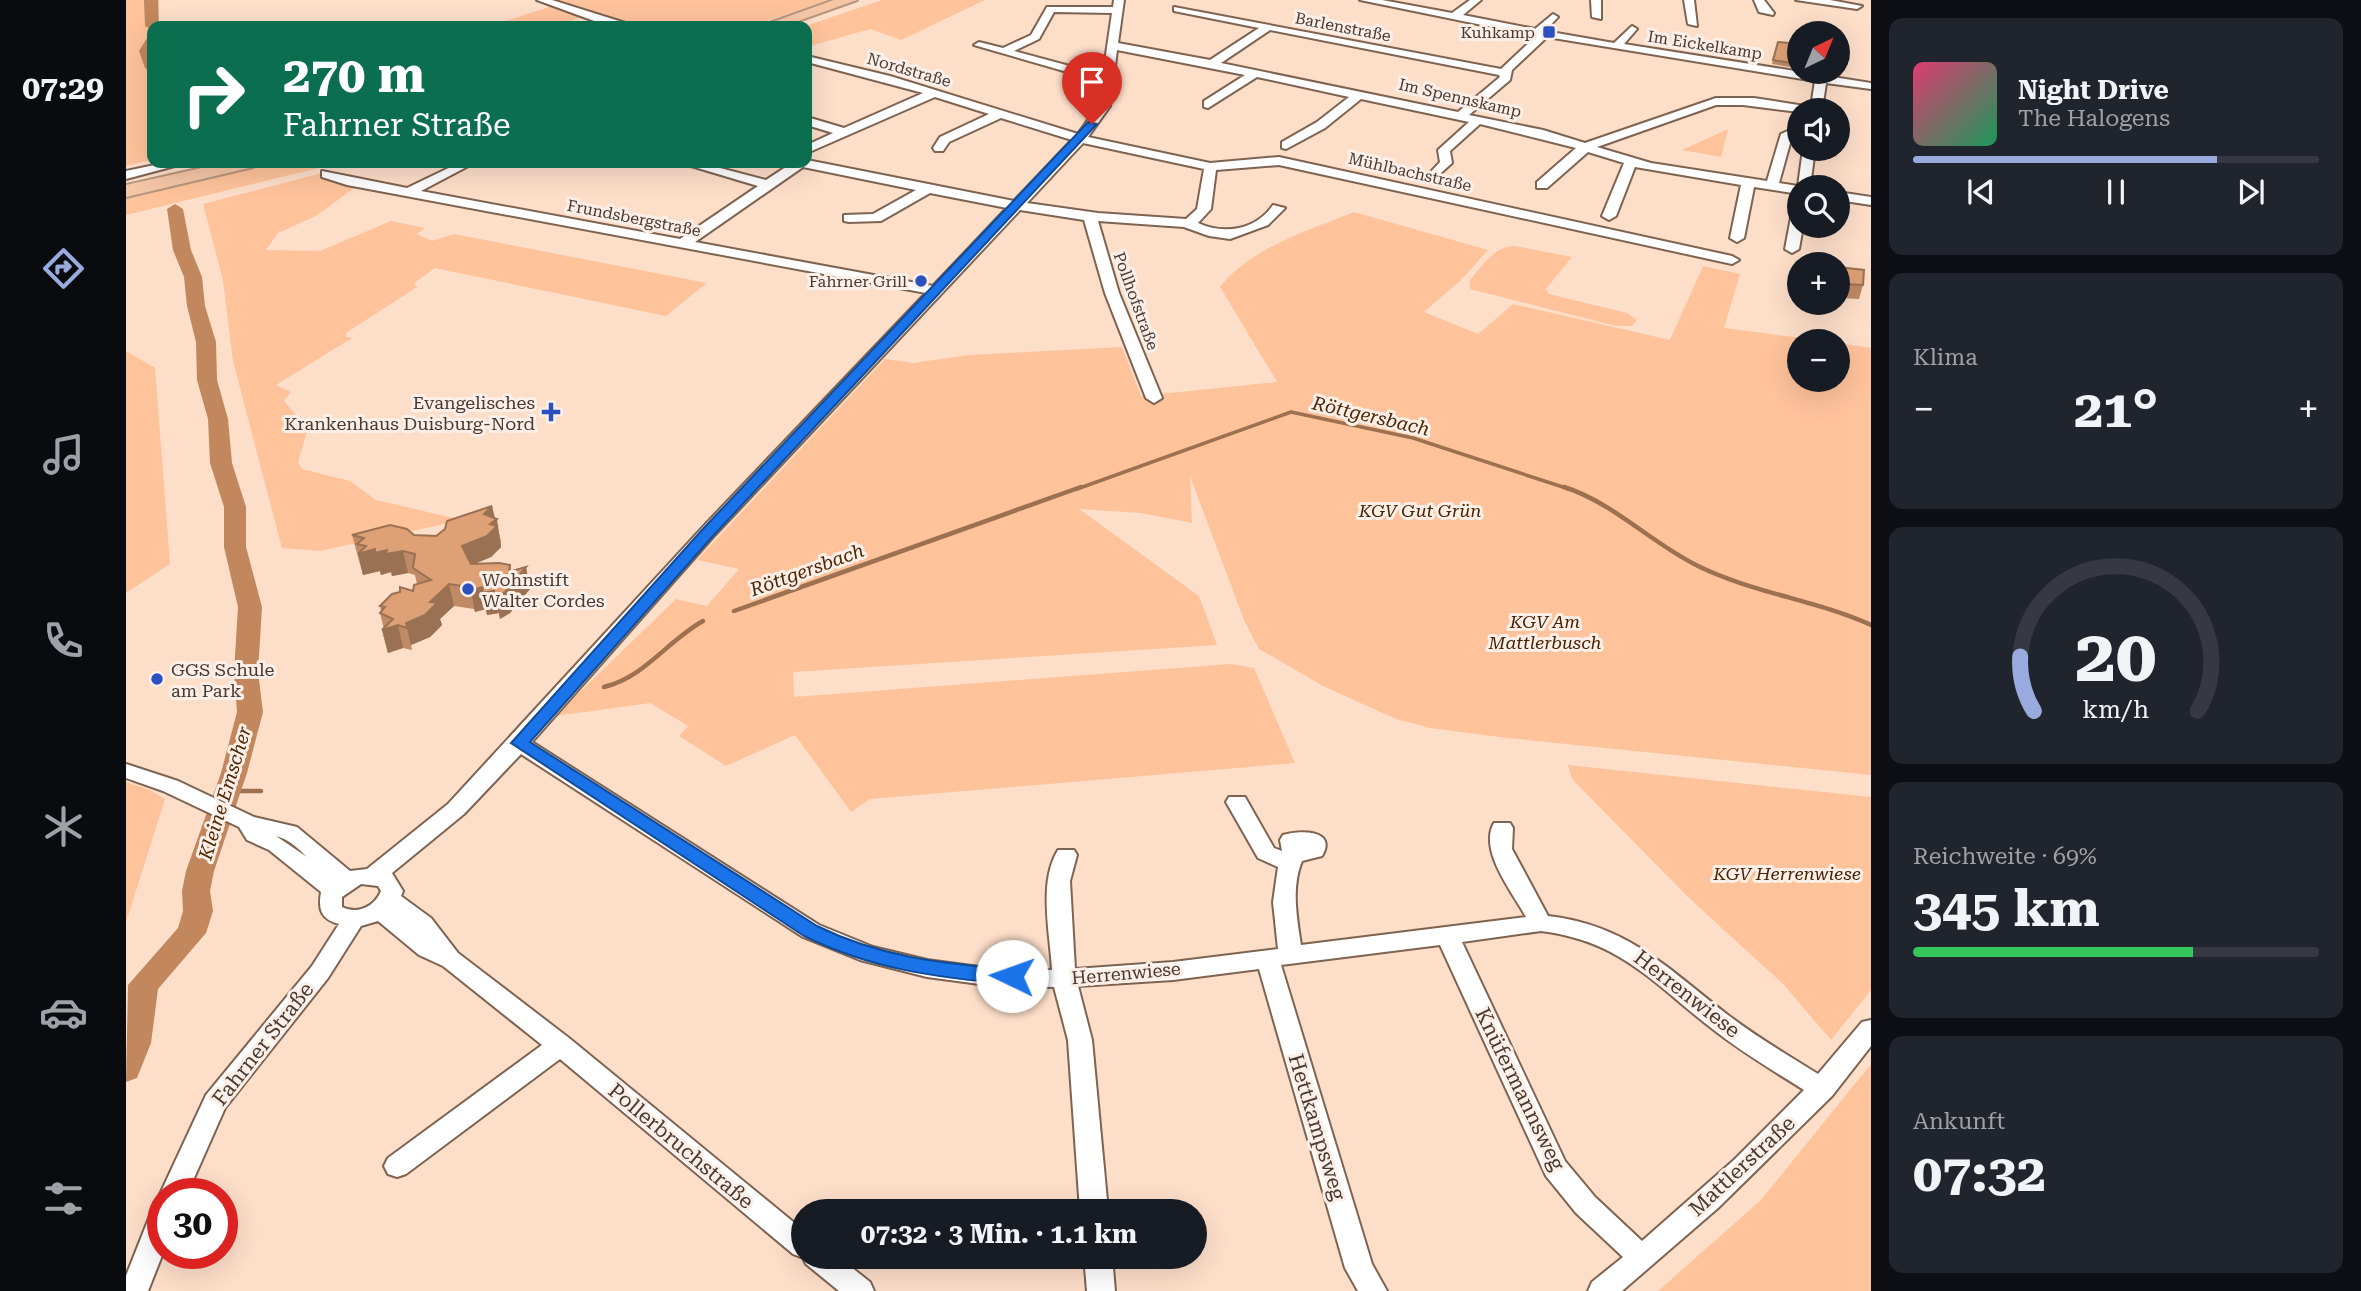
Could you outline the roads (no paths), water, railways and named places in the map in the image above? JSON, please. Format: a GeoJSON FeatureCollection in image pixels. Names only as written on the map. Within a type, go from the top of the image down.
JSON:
{"type":"FeatureCollection","features":[{"type":"Feature","properties":{"kind":"highway"},"geometry":{"type":"LineString","coordinates":[[784,21],[849,0]]}},
{"type":"Feature","properties":{"kind":"highway"},"geometry":{"type":"LineString","coordinates":[[804,21],[867,0]]}},
{"type":"Feature","properties":{"kind":"highway"},"geometry":{"type":"LineString","coordinates":[[126,184],[196,168]]}},
{"type":"Feature","properties":{"kind":"highway"},"geometry":{"type":"LineString","coordinates":[[126,191],[225,168]]}},
{"type":"Feature","properties":{"kind":"street"},"geometry":{"type":"LineString","coordinates":[[542,0],[598,21]]}},
{"type":"Feature","properties":{"kind":"street","name":"Im Eickelkamp"},"geometry":{"type":"LineString","coordinates":[[1365,0],[1540,34],[1787,75]]}},
{"type":"Feature","properties":{"kind":"street"},"geometry":{"type":"LineString","coordinates":[[1453,18],[1476,0]]}},
{"type":"Feature","properties":{"kind":"street"},"geometry":{"type":"LineString","coordinates":[[1596,0],[1597,16]]}},
{"type":"Feature","properties":{"kind":"street"},"geometry":{"type":"LineString","coordinates":[[1689,0],[1693,24]]}},
{"type":"Feature","properties":{"kind":"street"},"geometry":{"type":"LineString","coordinates":[[1759,0],[1763,10],[1769,13]]}},
{"type":"Feature","properties":{"kind":"street"},"geometry":{"type":"LineString","coordinates":[[1801,0],[1857,6]]}},
{"type":"Feature","properties":{"kind":"street"},"geometry":{"type":"LineString","coordinates":[[341,886],[329,903],[331,911],[346,917],[382,891],[432,829],[519,743],[707,533],[1081,138],[1104,106],[1118,5],[1051,9],[1035,37],[1004,52]]}},
{"type":"Feature","properties":{"kind":"street","name":"Barlenstraße"},"geometry":{"type":"LineString","coordinates":[[1178,9],[1504,73]]}},
{"type":"Feature","properties":{"kind":"street"},"geometry":{"type":"LineString","coordinates":[[1461,117],[1506,78],[1504,73],[1553,17]]}},
{"type":"Feature","properties":{"kind":"street"},"geometry":{"type":"LineString","coordinates":[[1212,64],[1266,28]]}},
{"type":"Feature","properties":{"kind":"street","name":"Im Eickelkamp"},"geometry":{"type":"LineString","coordinates":[[1616,47],[1632,29]]}},
{"type":"Feature","properties":{"kind":"street"},"geometry":{"type":"LineString","coordinates":[[979,45],[1107,79]]}},
{"type":"Feature","properties":{"kind":"street","name":"Im Spennskamp"},"geometry":{"type":"LineString","coordinates":[[1112,46],[1360,94],[1543,134],[1632,162],[1787,188]]}},
{"type":"Feature","properties":{"kind":"street","name":"Nordstraße"},"geometry":{"type":"LineString","coordinates":[[812,61],[934,93],[1081,138]]}},
{"type":"Feature","properties":{"kind":"street"},"geometry":{"type":"LineString","coordinates":[[1208,104],[1256,73]]}},
{"type":"Feature","properties":{"kind":"street","name":"Im Eickelkamp"},"geometry":{"type":"LineString","coordinates":[[1850,83],[1871,86]]}},
{"type":"Feature","properties":{"kind":"street"},"geometry":{"type":"LineString","coordinates":[[812,147],[934,93]]}},
{"type":"Feature","properties":{"kind":"street"},"geometry":{"type":"LineString","coordinates":[[1286,145],[1321,125],[1360,94]]}},
{"type":"Feature","properties":{"kind":"street"},"geometry":{"type":"LineString","coordinates":[[1542,185],[1559,166],[1612,134],[1678,117],[1709,103],[1738,101],[1787,107]]}},
{"type":"Feature","properties":{"kind":"street"},"geometry":{"type":"LineString","coordinates":[[939,148],[944,140],[1001,113]]}},
{"type":"Feature","properties":{"kind":"street"},"geometry":{"type":"LineString","coordinates":[[1432,177],[1446,163],[1444,150],[1477,121]]}},
{"type":"Feature","properties":{"kind":"street"},"geometry":{"type":"LineString","coordinates":[[812,123],[843,132]]}},
{"type":"Feature","properties":{"kind":"street"},"geometry":{"type":"LineString","coordinates":[[1772,186],[1787,134]]}},
{"type":"Feature","properties":{"kind":"street","name":"Mühlbachstraße"},"geometry":{"type":"LineString","coordinates":[[1081,138],[1210,167],[1279,161],[1634,241],[1732,260]]}},
{"type":"Feature","properties":{"kind":"street"},"geometry":{"type":"LineString","coordinates":[[1609,216],[1632,162]]}},
{"type":"Feature","properties":{"kind":"street"},"geometry":{"type":"LineString","coordinates":[[812,165],[926,190],[1017,205],[1187,223],[1197,221],[1203,214],[1210,167]]}},
{"type":"Feature","properties":{"kind":"street"},"geometry":{"type":"LineString","coordinates":[[126,176],[159,168]]}},
{"type":"Feature","properties":{"kind":"street"},"geometry":{"type":"LineString","coordinates":[[409,192],[458,168]]}},
{"type":"Feature","properties":{"kind":"street"},"geometry":{"type":"LineString","coordinates":[[706,168],[765,184]]}},
{"type":"Feature","properties":{"kind":"street"},"geometry":{"type":"LineString","coordinates":[[681,245],[765,184],[792,168]]}},
{"type":"Feature","properties":{"kind":"street","name":"Frundsbergstraße"},"geometry":{"type":"LineString","coordinates":[[327,174],[346,181],[936,291]]}},
{"type":"Feature","properties":{"kind":"street"},"geometry":{"type":"LineString","coordinates":[[1737,239],[1748,183]]}},
{"type":"Feature","properties":{"kind":"street"},"geometry":{"type":"LineString","coordinates":[[849,218],[876,218],[926,190]]}},
{"type":"Feature","properties":{"kind":"street"},"geometry":{"type":"LineString","coordinates":[[1850,198],[1871,201]]}},
{"type":"Feature","properties":{"kind":"street"},"geometry":{"type":"LineString","coordinates":[[1187,223],[1209,233],[1238,235],[1266,221],[1278,208]]}},
{"type":"Feature","properties":{"kind":"street","name":"Pollhofstraße"},"geometry":{"type":"LineString","coordinates":[[1092,214],[1091,220],[1112,293],[1154,398]]}},
{"type":"Feature","properties":{"kind":"street"},"geometry":{"type":"LineString","coordinates":[[1792,249],[1794,238]]}},
{"type":"Feature","properties":{"kind":"street","name":"Herrenwiese"},"geometry":{"type":"LineString","coordinates":[[519,743],[811,931],[843,947],[891,962],[934,970],[1063,978],[1279,958],[1541,923],[1562,923],[1596,932],[1637,953],[1741,1038],[1823,1089]]}},
{"type":"Feature","properties":{"kind":"street"},"geometry":{"type":"LineString","coordinates":[[126,771],[201,799],[244,821],[255,835],[277,845],[341,886],[382,891]]}},
{"type":"Feature","properties":{"kind":"street"},"geometry":{"type":"LineString","coordinates":[[1237,802],[1266,853],[1292,858],[1279,958]]}},
{"type":"Feature","properties":{"kind":"street"},"geometry":{"type":"LineString","coordinates":[[1502,828],[1501,849],[1541,923]]}},
{"type":"Feature","properties":{"kind":"street"},"geometry":{"type":"LineString","coordinates":[[1066,855],[1059,881],[1063,978],[1080,1040],[1093,1199]]}},
{"type":"Feature","properties":{"kind":"street","name":"Pollerbruchstraße"},"geometry":{"type":"LineString","coordinates":[[382,891],[427,948],[451,960],[560,1045],[791,1236]]}},
{"type":"Feature","properties":{"kind":"street","name":"Fahrner Straße"},"geometry":{"type":"LineString","coordinates":[[180,1178],[215,1101],[320,972],[346,917]]}},
{"type":"Feature","properties":{"kind":"street","name":"Knüfermannsweg"},"geometry":{"type":"LineString","coordinates":[[1447,936],[1555,1168],[1572,1192],[1615,1236],[1643,1258]]}},
{"type":"Feature","properties":{"kind":"street","name":"Hettkampsweg"},"geometry":{"type":"LineString","coordinates":[[1279,958],[1359,1268],[1373,1291]]}},
{"type":"Feature","properties":{"kind":"street","name":"Mattlerstraße"},"geometry":{"type":"LineString","coordinates":[[1602,1291],[1643,1258],[1823,1089],[1871,1029]]}},
{"type":"Feature","properties":{"kind":"street"},"geometry":{"type":"LineString","coordinates":[[397,1166],[560,1045]]}},
{"type":"Feature","properties":{"kind":"street"},"geometry":{"type":"LineString","coordinates":[[134,1291],[147,1258]]}},
{"type":"Feature","properties":{"kind":"street"},"geometry":{"type":"LineString","coordinates":[[832,1269],[860,1291]]}},
{"type":"Feature","properties":{"kind":"street"},"geometry":{"type":"LineString","coordinates":[[1099,1269],[1101,1291]]}},
{"type":"Feature","properties":{"kind":"waterway","name":"Kleine Emscher"},"geometry":{"type":"LineString","coordinates":[[151,0],[152,21]]}},
{"type":"Feature","properties":{"kind":"waterway","name":"Kleine Emscher"},"geometry":{"type":"LineString","coordinates":[[147,49],[147,54]]}},
{"type":"Feature","properties":{"kind":"waterway","name":"Kleine Emscher"},"geometry":{"type":"LineString","coordinates":[[126,1069],[135,1043],[143,985],[191,933],[198,911],[196,891],[200,871],[234,773],[250,712],[246,672],[250,607],[235,547],[235,507],[221,463],[218,419],[207,380],[206,342],[196,306],[193,277],[182,250],[175,209]]}},
{"type":"Feature","properties":{"kind":"waterway","name":"Röttgersbach"},"geometry":{"type":"LineString","coordinates":[[1077,489],[1291,412],[1413,438],[1569,489]]}},
{"type":"Feature","properties":{"kind":"waterway","name":"Röttgersbach"},"geometry":{"type":"LineString","coordinates":[[734,611],[1081,487]]}},
{"type":"Feature","properties":{"kind":"waterway","name":"Röttgersbach"},"geometry":{"type":"LineString","coordinates":[[1564,487],[1616,513],[1698,566],[1740,583],[1850,616],[1871,625]]}},
{"type":"Feature","properties":{"kind":"waterway","name":"Röttgersbach"},"geometry":{"type":"LineString","coordinates":[[604,687],[632,675],[703,621]]}},
{"type":"Feature","properties":{"kind":"waterway","name":"Röttgersbach"},"geometry":{"type":"LineString","coordinates":[[228,791],[261,791]]}},
{"type":"Feature","properties":{"kind":"place","name":"Kuhkamp"},"geometry":{"type":"Point","coordinates":[1549,32]}},
{"type":"Feature","properties":{"kind":"place","name":"Fahrner Grill"},"geometry":{"type":"Point","coordinates":[921,281]}},
{"type":"Feature","properties":{"kind":"place","name":"Evangelisches Krankenhaus Duisburg-Nord"},"geometry":{"type":"Point","coordinates":[551,412]}},
{"type":"Feature","properties":{"kind":"place","name":"Wohnstift Walter Cordes"},"geometry":{"type":"Point","coordinates":[468,589]}},
{"type":"Feature","properties":{"kind":"place","name":"GGS Schule am Park"},"geometry":{"type":"Point","coordinates":[157,679]}},
{"type":"Feature","properties":{"kind":"park label","name":"KGV Gut Grün"},"geometry":{"type":"Point","coordinates":[1420,510]}},
{"type":"Feature","properties":{"kind":"park label","name":"KGV Am Mattlerbusch"},"geometry":{"type":"Point","coordinates":[1545,631]}},
{"type":"Feature","properties":{"kind":"park label","name":"KGV Herrenwiese"},"geometry":{"type":"Point","coordinates":[1787,873]}}]}
